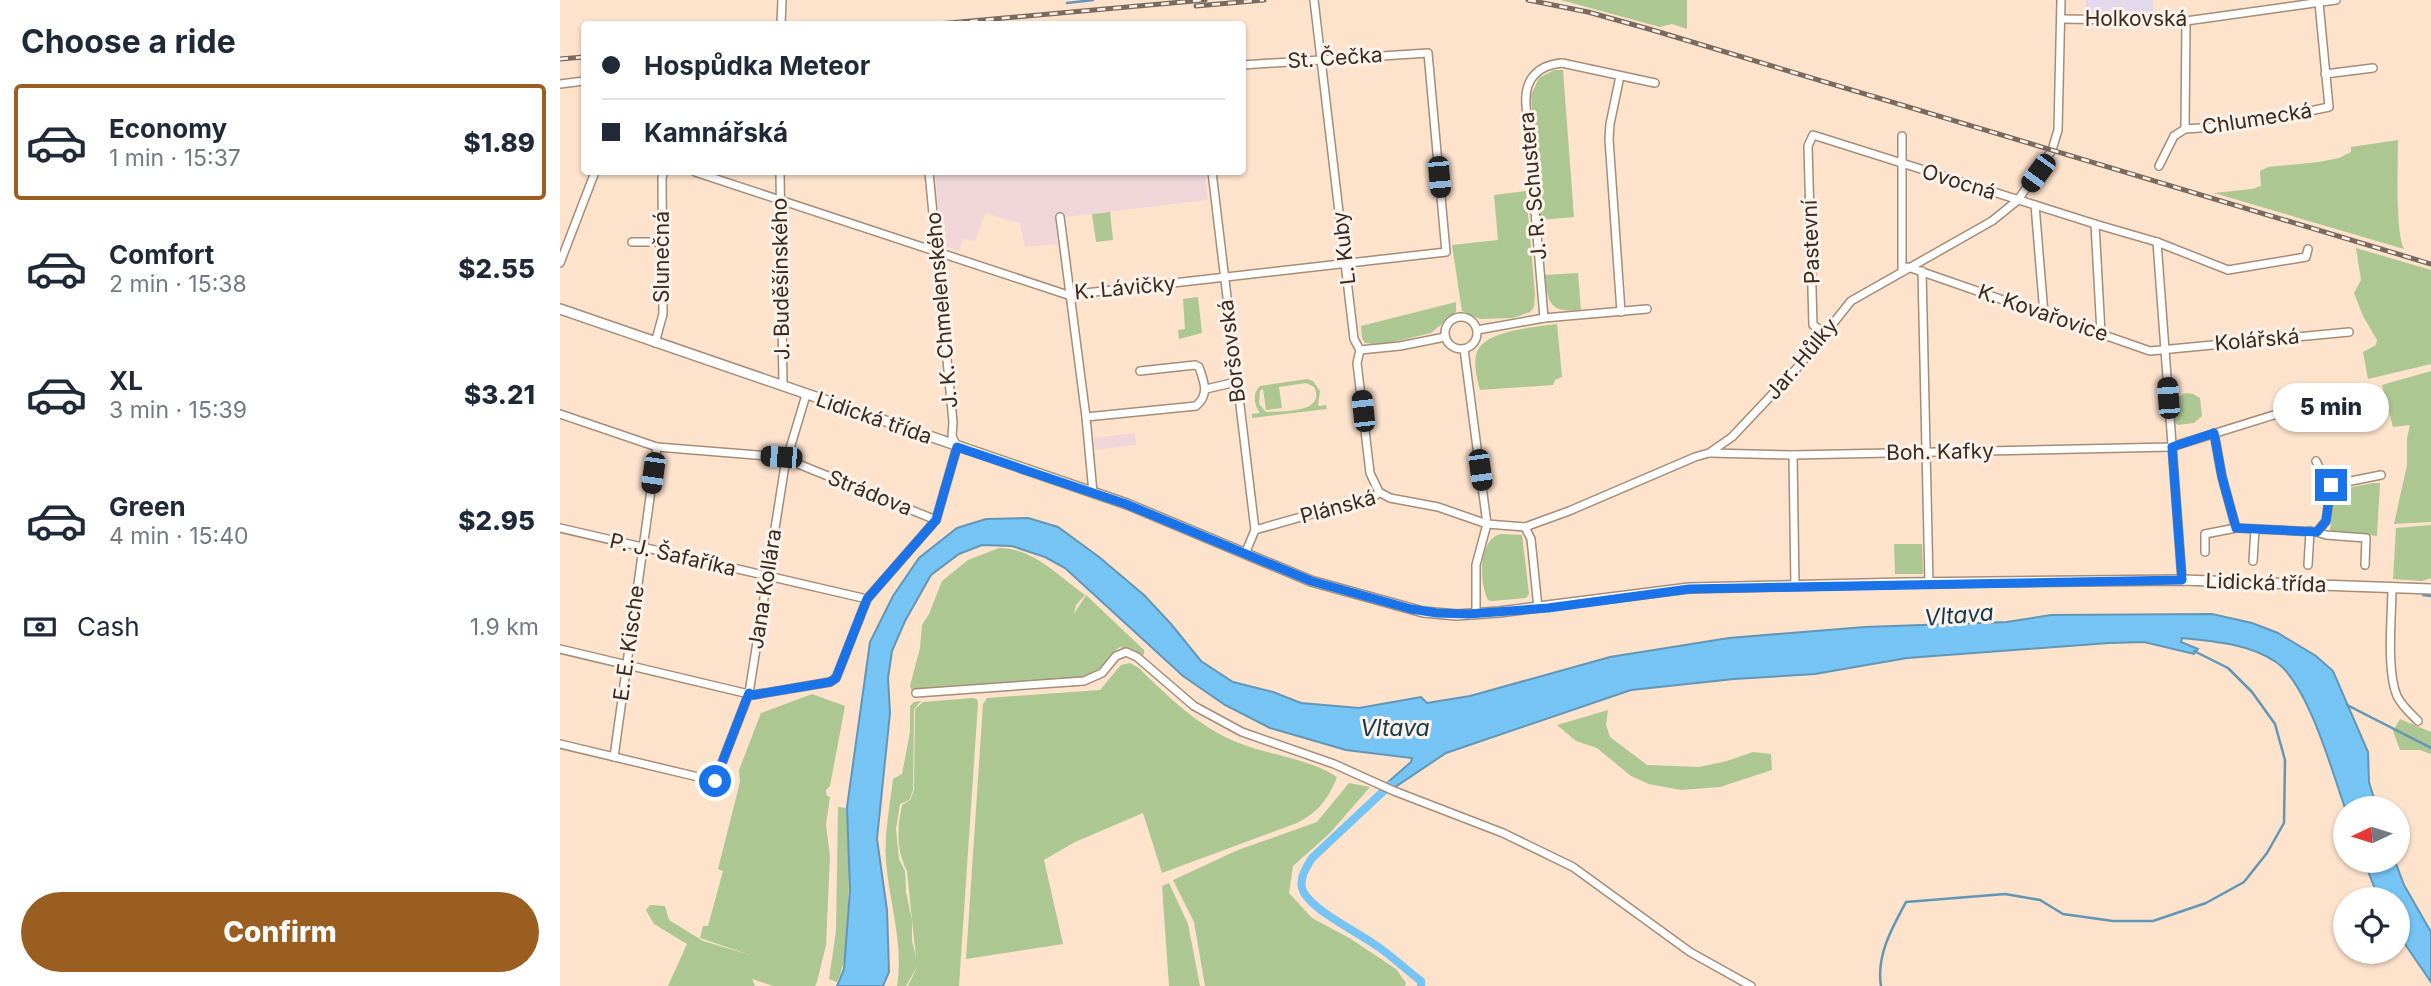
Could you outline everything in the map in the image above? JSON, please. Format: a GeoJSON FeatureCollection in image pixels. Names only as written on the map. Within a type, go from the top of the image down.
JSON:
{"type":"FeatureCollection","features":[{"type":"Feature","properties":{"kind":"street"},"geometry":{"type":"LineString","coordinates":[[781,21],[782,0]]}},
{"type":"Feature","properties":{"kind":"street","name":"L. Kuby"},"geometry":{"type":"LineString","coordinates":[[1314,0],[1354,339],[1360,350],[1357,363],[1368,463],[1379,492]]}},
{"type":"Feature","properties":{"kind":"street"},"geometry":{"type":"LineString","coordinates":[[2061,0],[2061,19]]}},
{"type":"Feature","properties":{"kind":"street","name":"Holkovská"},"geometry":{"type":"LineString","coordinates":[[2061,19],[2186,21],[2336,0]]}},
{"type":"Feature","properties":{"kind":"street"},"geometry":{"type":"LineString","coordinates":[[2319,3],[2325,75],[2374,68]]}},
{"type":"Feature","properties":{"kind":"street","name":"Jar. Hůlky"},"geometry":{"type":"LineString","coordinates":[[1525,527],[1709,453],[1732,438],[1851,302],[1905,268],[1992,221],[2018,200],[2052,150],[2059,117],[2061,19]]}},
{"type":"Feature","properties":{"kind":"street"},"geometry":{"type":"LineString","coordinates":[[2159,166],[2174,136],[2185,129],[2186,21]]}},
{"type":"Feature","properties":{"kind":"street","name":"St. Čečka"},"geometry":{"type":"LineString","coordinates":[[1246,65],[1428,52],[1446,252]]}},
{"type":"Feature","properties":{"kind":"street","name":"J. R. Schustera"},"geometry":{"type":"LineString","coordinates":[[1544,318],[1525,92],[1529,80],[1538,70],[1549,64],[1562,63],[1620,76]]}},
{"type":"Feature","properties":{"kind":"street","name":"Chlumecká"},"geometry":{"type":"LineString","coordinates":[[2185,129],[2243,125],[2329,107],[2325,75]]}},
{"type":"Feature","properties":{"kind":"street"},"geometry":{"type":"LineString","coordinates":[[1621,312],[1610,124],[1620,76],[1655,83]]}},
{"type":"Feature","properties":{"kind":"street"},"geometry":{"type":"LineString","coordinates":[[560,84],[581,82]]}},
{"type":"Feature","properties":{"kind":"street","name":"Ovocná"},"geometry":{"type":"LineString","coordinates":[[1808,146],[1813,135],[1902,165],[2157,242],[2228,270],[2306,257],[2308,249]]}},
{"type":"Feature","properties":{"kind":"street"},"geometry":{"type":"LineString","coordinates":[[1902,136],[1905,268]]}},
{"type":"Feature","properties":{"kind":"street","name":"Pastevní"},"geometry":{"type":"LineString","coordinates":[[1808,146],[1813,324],[1824,332]]}},
{"type":"Feature","properties":{"kind":"street"},"geometry":{"type":"LineString","coordinates":[[560,262],[594,175]]}},
{"type":"Feature","properties":{"kind":"street","name":"Slunečná"},"geometry":{"type":"LineString","coordinates":[[656,343],[663,314],[664,175]]}},
{"type":"Feature","properties":{"kind":"street","name":"K. Lávičky"},"geometry":{"type":"LineString","coordinates":[[704,175],[1068,295],[1446,252]]}},
{"type":"Feature","properties":{"kind":"street","name":"J. Buděšínského"},"geometry":{"type":"LineString","coordinates":[[780,175],[783,386]]}},
{"type":"Feature","properties":{"kind":"street","name":"J. K. Chmelenského"},"geometry":{"type":"LineString","coordinates":[[929,175],[953,422],[952,436],[957,447]]}},
{"type":"Feature","properties":{"kind":"street","name":"Boršovská"},"geometry":{"type":"LineString","coordinates":[[1212,175],[1255,530]]}},
{"type":"Feature","properties":{"kind":"street"},"geometry":{"type":"LineString","coordinates":[[2035,205],[2044,314]]}},
{"type":"Feature","properties":{"kind":"street"},"geometry":{"type":"LineString","coordinates":[[1060,217],[1093,493]]}},
{"type":"Feature","properties":{"kind":"street"},"geometry":{"type":"LineString","coordinates":[[2095,224],[2101,333]]}},
{"type":"Feature","properties":{"kind":"street"},"geometry":{"type":"LineString","coordinates":[[632,242],[663,242]]}},
{"type":"Feature","properties":{"kind":"street"},"geometry":{"type":"LineString","coordinates":[[2157,242],[2182,580]]}},
{"type":"Feature","properties":{"kind":"street","name":"K. Kovařovice"},"geometry":{"type":"LineString","coordinates":[[1905,268],[1922,271],[2150,351],[2164,349]]}},
{"type":"Feature","properties":{"kind":"street"},"geometry":{"type":"LineString","coordinates":[[1922,271],[1929,583]]}},
{"type":"Feature","properties":{"kind":"street","name":"Lidická třída"},"geometry":{"type":"LineString","coordinates":[[560,309],[1093,493],[1195,531],[1311,581],[1399,606],[1437,613],[1476,614],[1538,608],[1677,589],[1795,586],[2182,580],[2431,589]]}},
{"type":"Feature","properties":{"kind":"street"},"geometry":{"type":"LineString","coordinates":[[1477,330],[1544,318],[1647,309]]}},
{"type":"Feature","properties":{"kind":"street"},"geometry":{"type":"LineString","coordinates":[[1459,317],[1471,320],[1477,330],[1475,342],[1464,349],[1452,347],[1446,337],[1448,324],[1459,317]]}},
{"type":"Feature","properties":{"kind":"street","name":"Kolářská"},"geometry":{"type":"LineString","coordinates":[[2164,349],[2349,332]]}},
{"type":"Feature","properties":{"kind":"street"},"geometry":{"type":"LineString","coordinates":[[1360,350],[1446,337]]}},
{"type":"Feature","properties":{"kind":"street"},"geometry":{"type":"LineString","coordinates":[[1464,349],[1487,524],[1476,565],[1476,614]]}},
{"type":"Feature","properties":{"kind":"street"},"geometry":{"type":"LineString","coordinates":[[1086,417],[1196,406],[1203,400],[1206,389],[1199,367],[1195,365],[1140,371]]}},
{"type":"Feature","properties":{"kind":"street"},"geometry":{"type":"LineString","coordinates":[[1206,389],[1236,383]]}},
{"type":"Feature","properties":{"kind":"street","name":"Boh. Kafky"},"geometry":{"type":"LineString","coordinates":[[1709,453],[1793,455],[2172,447],[2354,390]]}},
{"type":"Feature","properties":{"kind":"street","name":"Jana Kollára"},"geometry":{"type":"LineString","coordinates":[[614,757],[715,781],[749,693],[786,459],[806,395]]}},
{"type":"Feature","properties":{"kind":"street","name":"Strádova"},"geometry":{"type":"LineString","coordinates":[[560,414],[657,447],[786,459],[936,520]]}},
{"type":"Feature","properties":{"kind":"street"},"geometry":{"type":"LineString","coordinates":[[2214,433],[2222,477],[2236,528]]}},
{"type":"Feature","properties":{"kind":"street","name":"E. E. Kische"},"geometry":{"type":"LineString","coordinates":[[614,757],[657,447]]}},
{"type":"Feature","properties":{"kind":"street"},"geometry":{"type":"LineString","coordinates":[[560,649],[753,695],[834,681],[867,599],[936,520],[957,447]]}},
{"type":"Feature","properties":{"kind":"street"},"geometry":{"type":"LineString","coordinates":[[1793,455],[1795,586]]}},
{"type":"Feature","properties":{"kind":"street"},"geometry":{"type":"LineString","coordinates":[[2316,461],[2327,483],[2331,485],[2381,475]]}},
{"type":"Feature","properties":{"kind":"street"},"geometry":{"type":"LineString","coordinates":[[2308,565],[2314,531],[2326,521],[2331,485]]}},
{"type":"Feature","properties":{"kind":"street","name":"Plánská"},"geometry":{"type":"LineString","coordinates":[[1255,530],[1375,496],[1379,492],[1390,498],[1438,507],[1487,524],[1525,527]]}},
{"type":"Feature","properties":{"kind":"street"},"geometry":{"type":"LineString","coordinates":[[1525,527],[1531,540],[1538,608]]}},
{"type":"Feature","properties":{"kind":"street","name":"P. J. Šafaříka"},"geometry":{"type":"LineString","coordinates":[[560,528],[867,599]]}},
{"type":"Feature","properties":{"kind":"street"},"geometry":{"type":"LineString","coordinates":[[2205,552],[2205,534],[2236,528],[2314,531],[2326,535],[2367,538],[2365,565]]}},
{"type":"Feature","properties":{"kind":"street"},"geometry":{"type":"LineString","coordinates":[[2253,561],[2255,529]]}},
{"type":"Feature","properties":{"kind":"street"},"geometry":{"type":"LineString","coordinates":[[1245,554],[1255,530]]}},
{"type":"Feature","properties":{"kind":"street"},"geometry":{"type":"LineString","coordinates":[[2392,587],[2392,675],[2397,695],[2405,709],[2418,721]]}},
{"type":"Feature","properties":{"kind":"street"},"geometry":{"type":"LineString","coordinates":[[916,694],[1084,681],[1102,673],[1116,656],[1126,652],[1138,657],[1194,706],[1242,732],[1334,764],[1503,833],[1573,867],[1679,944],[1751,986]]}},
{"type":"Feature","properties":{"kind":"street"},"geometry":{"type":"LineString","coordinates":[[560,744],[614,757]]}},
{"type":"Feature","properties":{"kind":"shaded area"},"geometry":{"type":"Polygon","coordinates":[[[2086,0],[2153,0],[2153,15],[2086,13],[2086,0]]]}},
{"type":"Feature","properties":{"kind":"shaded area"},"geometry":{"type":"Polygon","coordinates":[[[935,175],[1205,175],[1208,200],[1056,218],[1057,244],[1025,247],[1020,223],[985,213],[975,241],[963,239],[959,251],[942,245],[935,175]]]}},
{"type":"Feature","properties":{"kind":"shaded area"},"geometry":{"type":"Polygon","coordinates":[[[1135,433],[1136,445],[1095,450],[1094,438],[1135,433]]]}},
{"type":"Feature","properties":{"kind":"green space"},"geometry":{"type":"Polygon","coordinates":[[[1561,0],[1687,0],[1687,29],[1672,24],[1660,27],[1561,0]]]}},
{"type":"Feature","properties":{"kind":"green space"},"geometry":{"type":"Polygon","coordinates":[[[1554,70],[1563,70],[1574,217],[1540,220],[1531,95],[1539,78],[1554,70]]]}},
{"type":"Feature","properties":{"kind":"green space"},"geometry":{"type":"Polygon","coordinates":[[[2398,140],[2398,212],[2404,249],[2214,193],[2261,186],[2260,171],[2268,167],[2339,158],[2351,152],[2351,147],[2398,140]]]}},
{"type":"Feature","properties":{"kind":"green space"},"geometry":{"type":"Polygon","coordinates":[[[1526,191],[1534,307],[1530,312],[1513,318],[1480,319],[1462,311],[1452,245],[1498,240],[1494,195],[1526,191]]]}},
{"type":"Feature","properties":{"kind":"green space"},"geometry":{"type":"Polygon","coordinates":[[[1110,212],[1113,240],[1096,242],[1092,214],[1110,212]]]}},
{"type":"Feature","properties":{"kind":"green space"},"geometry":{"type":"Polygon","coordinates":[[[2356,248],[2431,270],[2431,364],[2368,379],[2363,352],[2376,345],[2377,340],[2354,293],[2361,280],[2356,248]]]}},
{"type":"Feature","properties":{"kind":"green space"},"geometry":{"type":"Polygon","coordinates":[[[1578,273],[1581,310],[1557,308],[1549,300],[1544,275],[1578,273]]]}},
{"type":"Feature","properties":{"kind":"green space"},"geometry":{"type":"Polygon","coordinates":[[[1198,297],[1202,333],[1179,339],[1178,330],[1185,329],[1183,299],[1198,297]]]}},
{"type":"Feature","properties":{"kind":"green space"},"geometry":{"type":"Polygon","coordinates":[[[1456,302],[1456,312],[1431,333],[1381,345],[1365,343],[1362,338],[1361,326],[1456,302]]]}},
{"type":"Feature","properties":{"kind":"green space"},"geometry":{"type":"Polygon","coordinates":[[[1557,324],[1562,377],[1555,380],[1553,385],[1480,390],[1475,361],[1482,345],[1501,334],[1557,324]]]}},
{"type":"Feature","properties":{"kind":"green space"},"geometry":{"type":"Polygon","coordinates":[[[2431,371],[2431,522],[2394,524],[2407,465],[2410,425],[2393,427],[2382,385],[2431,371]]]}},
{"type":"Feature","properties":{"kind":"green space"},"geometry":{"type":"Polygon","coordinates":[[[1307,379],[1313,381],[1320,391],[1318,406],[1326,405],[1327,409],[1252,418],[1252,414],[1260,413],[1255,399],[1260,386],[1307,379]],[[1306,383],[1279,387],[1282,408],[1266,410],[1263,389],[1260,391],[1259,404],[1266,412],[1301,409],[1314,402],[1314,387],[1306,383]]]}},
{"type":"Feature","properties":{"kind":"green space"},"geometry":{"type":"Polygon","coordinates":[[[2186,393],[2200,398],[2202,416],[2194,423],[2178,425],[2173,421],[2173,404],[2186,393]]]}},
{"type":"Feature","properties":{"kind":"green space"},"geometry":{"type":"Polygon","coordinates":[[[2380,483],[2377,536],[2330,531],[2334,493],[2337,490],[2380,483]]]}},
{"type":"Feature","properties":{"kind":"green space"},"geometry":{"type":"Polygon","coordinates":[[[2431,525],[2431,578],[2422,581],[2393,579],[2396,528],[2431,525]]]}},
{"type":"Feature","properties":{"kind":"green space"},"geometry":{"type":"Polygon","coordinates":[[[1500,534],[1522,535],[1529,594],[1526,598],[1488,600],[1483,583],[1482,563],[1488,545],[1500,534]]]}},
{"type":"Feature","properties":{"kind":"green space"},"geometry":{"type":"Polygon","coordinates":[[[1894,544],[1922,544],[1923,574],[1895,574],[1894,544]]]}},
{"type":"Feature","properties":{"kind":"green space"},"geometry":{"type":"Polygon","coordinates":[[[999,548],[1023,553],[1055,572],[1085,595],[1076,605],[1074,614],[1086,595],[1144,650],[1144,655],[1120,647],[1097,670],[1084,677],[912,692],[910,686],[920,648],[922,625],[942,581],[968,560],[999,548]]]}},
{"type":"Feature","properties":{"kind":"green space"},"geometry":{"type":"Polygon","coordinates":[[[1130,663],[1139,668],[1185,711],[1225,737],[1302,761],[1337,777],[1330,792],[1317,810],[1297,823],[1162,873],[1143,813],[1075,842],[1044,860],[1063,944],[966,959],[983,704],[987,698],[1100,690],[1121,665],[1130,663]]]}},
{"type":"Feature","properties":{"kind":"green space"},"geometry":{"type":"Polygon","coordinates":[[[812,694],[845,706],[830,786],[826,790],[827,796],[830,797],[826,825],[830,856],[826,945],[817,982],[815,986],[773,986],[752,979],[755,986],[668,986],[687,944],[654,924],[646,910],[650,905],[665,906],[669,920],[703,941],[750,955],[700,938],[703,926],[708,926],[723,871],[718,869],[740,782],[739,770],[761,713],[812,694]]]}},
{"type":"Feature","properties":{"kind":"green space"},"geometry":{"type":"Polygon","coordinates":[[[977,699],[978,703],[959,986],[908,986],[918,965],[906,986],[897,986],[899,955],[886,861],[886,840],[893,779],[902,774],[910,732],[910,706],[921,701],[914,709],[913,790],[909,800],[900,804],[896,829],[899,859],[905,871],[916,958],[907,871],[898,838],[902,805],[910,800],[914,790],[915,709],[923,702],[977,699]]]}},
{"type":"Feature","properties":{"kind":"green space"},"geometry":{"type":"Polygon","coordinates":[[[1608,710],[1606,725],[1610,737],[1647,765],[1699,767],[1753,752],[1771,754],[1772,770],[1720,787],[1681,790],[1649,784],[1631,776],[1597,748],[1576,741],[1557,725],[1608,710]]]}},
{"type":"Feature","properties":{"kind":"green space"},"geometry":{"type":"Polygon","coordinates":[[[2400,719],[2431,732],[2431,754],[2420,750],[2400,750],[2393,731],[2400,719]]]}},
{"type":"Feature","properties":{"kind":"green space"},"geometry":{"type":"Polygon","coordinates":[[[1349,783],[1370,787],[1330,833],[1293,866],[1289,893],[1312,918],[1351,939],[1396,969],[1406,983],[1405,986],[1205,986],[1194,922],[1173,880],[1238,850],[1317,822],[1349,783]]]}},
{"type":"Feature","properties":{"kind":"green space"},"geometry":{"type":"Polygon","coordinates":[[[838,807],[847,808],[849,880],[845,953],[837,982],[829,979],[836,931],[838,807]]]}},
{"type":"Feature","properties":{"kind":"green space"},"geometry":{"type":"Polygon","coordinates":[[[1169,883],[1188,924],[1200,986],[1169,986],[1162,886],[1169,883]]]}},
{"type":"Feature","properties":{"kind":"water","name":"Vltava"},"geometry":{"type":"Polygon","coordinates":[[[1028,518],[1058,527],[1144,595],[1201,661],[1233,682],[1273,692],[1301,703],[1359,708],[1421,697],[1427,703],[1470,696],[1610,657],[1729,638],[1865,627],[2007,622],[2051,615],[2212,614],[2252,623],[2278,633],[2316,656],[2333,671],[2368,752],[2369,782],[2373,796],[2341,796],[2308,708],[2288,673],[2276,662],[2243,647],[2182,638],[2181,642],[2198,649],[2194,654],[2144,642],[2109,643],[1907,658],[1815,674],[1631,690],[1446,753],[1395,787],[1387,783],[1411,762],[1412,758],[1346,750],[1270,728],[1225,705],[1183,676],[1065,568],[1045,557],[1012,546],[982,545],[959,554],[931,575],[905,621],[892,651],[888,678],[890,713],[877,839],[887,910],[889,972],[883,986],[837,986],[844,969],[850,890],[847,807],[870,642],[893,596],[919,558],[957,528],[986,519],[1028,518]]]}},
{"type":"Feature","properties":{"kind":"water"},"geometry":{"type":"Polygon","coordinates":[[[2369,873],[2400,873],[2405,887],[2374,887],[2369,873]]]}},
{"type":"Feature","properties":{"kind":"water"},"geometry":{"type":"Polygon","coordinates":[[[2410,895],[2431,932],[2431,982],[2410,951],[2410,895]]]}},
{"type":"Feature","properties":{"kind":"waterway"},"geometry":{"type":"LineString","coordinates":[[1067,3],[1093,0]]}},
{"type":"Feature","properties":{"kind":"waterway"},"geometry":{"type":"LineString","coordinates":[[2423,595],[2431,596]]}},
{"type":"Feature","properties":{"kind":"waterway"},"geometry":{"type":"LineString","coordinates":[[1881,986],[1883,953],[1906,902],[2005,894],[2040,900],[2063,914],[2113,921],[2153,921],[2206,903],[2244,882],[2267,853],[2284,823],[2285,760],[2275,724],[2252,692],[2228,668],[2194,651]]}},
{"type":"Feature","properties":{"kind":"waterway"},"geometry":{"type":"LineString","coordinates":[[2347,705],[2431,748]]}},
{"type":"Feature","properties":{"kind":"waterway"},"geometry":{"type":"LineString","coordinates":[[1390,785],[1312,858],[1301,884],[1304,893],[1318,907],[1386,953],[1421,981],[1421,986]]}},
{"type":"Feature","properties":{"kind":"railway"},"geometry":{"type":"LineString","coordinates":[[971,21],[1205,0]]}},
{"type":"Feature","properties":{"kind":"railway"},"geometry":{"type":"LineString","coordinates":[[1196,6],[1264,0]]}},
{"type":"Feature","properties":{"kind":"railway"},"geometry":{"type":"LineString","coordinates":[[1528,0],[1588,12],[1649,29],[2431,264]]}},
{"type":"Feature","properties":{"kind":"railway"},"geometry":{"type":"LineString","coordinates":[[560,59],[581,57]]}},
{"type":"Feature","properties":{"kind":"route"},"geometry":{"type":"LineString","coordinates":[[715,781],[749,693],[753,695],[834,681],[867,599],[936,520],[957,447],[1126,504],[1311,581],[1423,612],[1457,615],[1548,608],[1677,589],[2182,580],[2172,447],[2214,433],[2222,477],[2236,528],[2317,532],[2326,521],[2331,485]]}}]}
